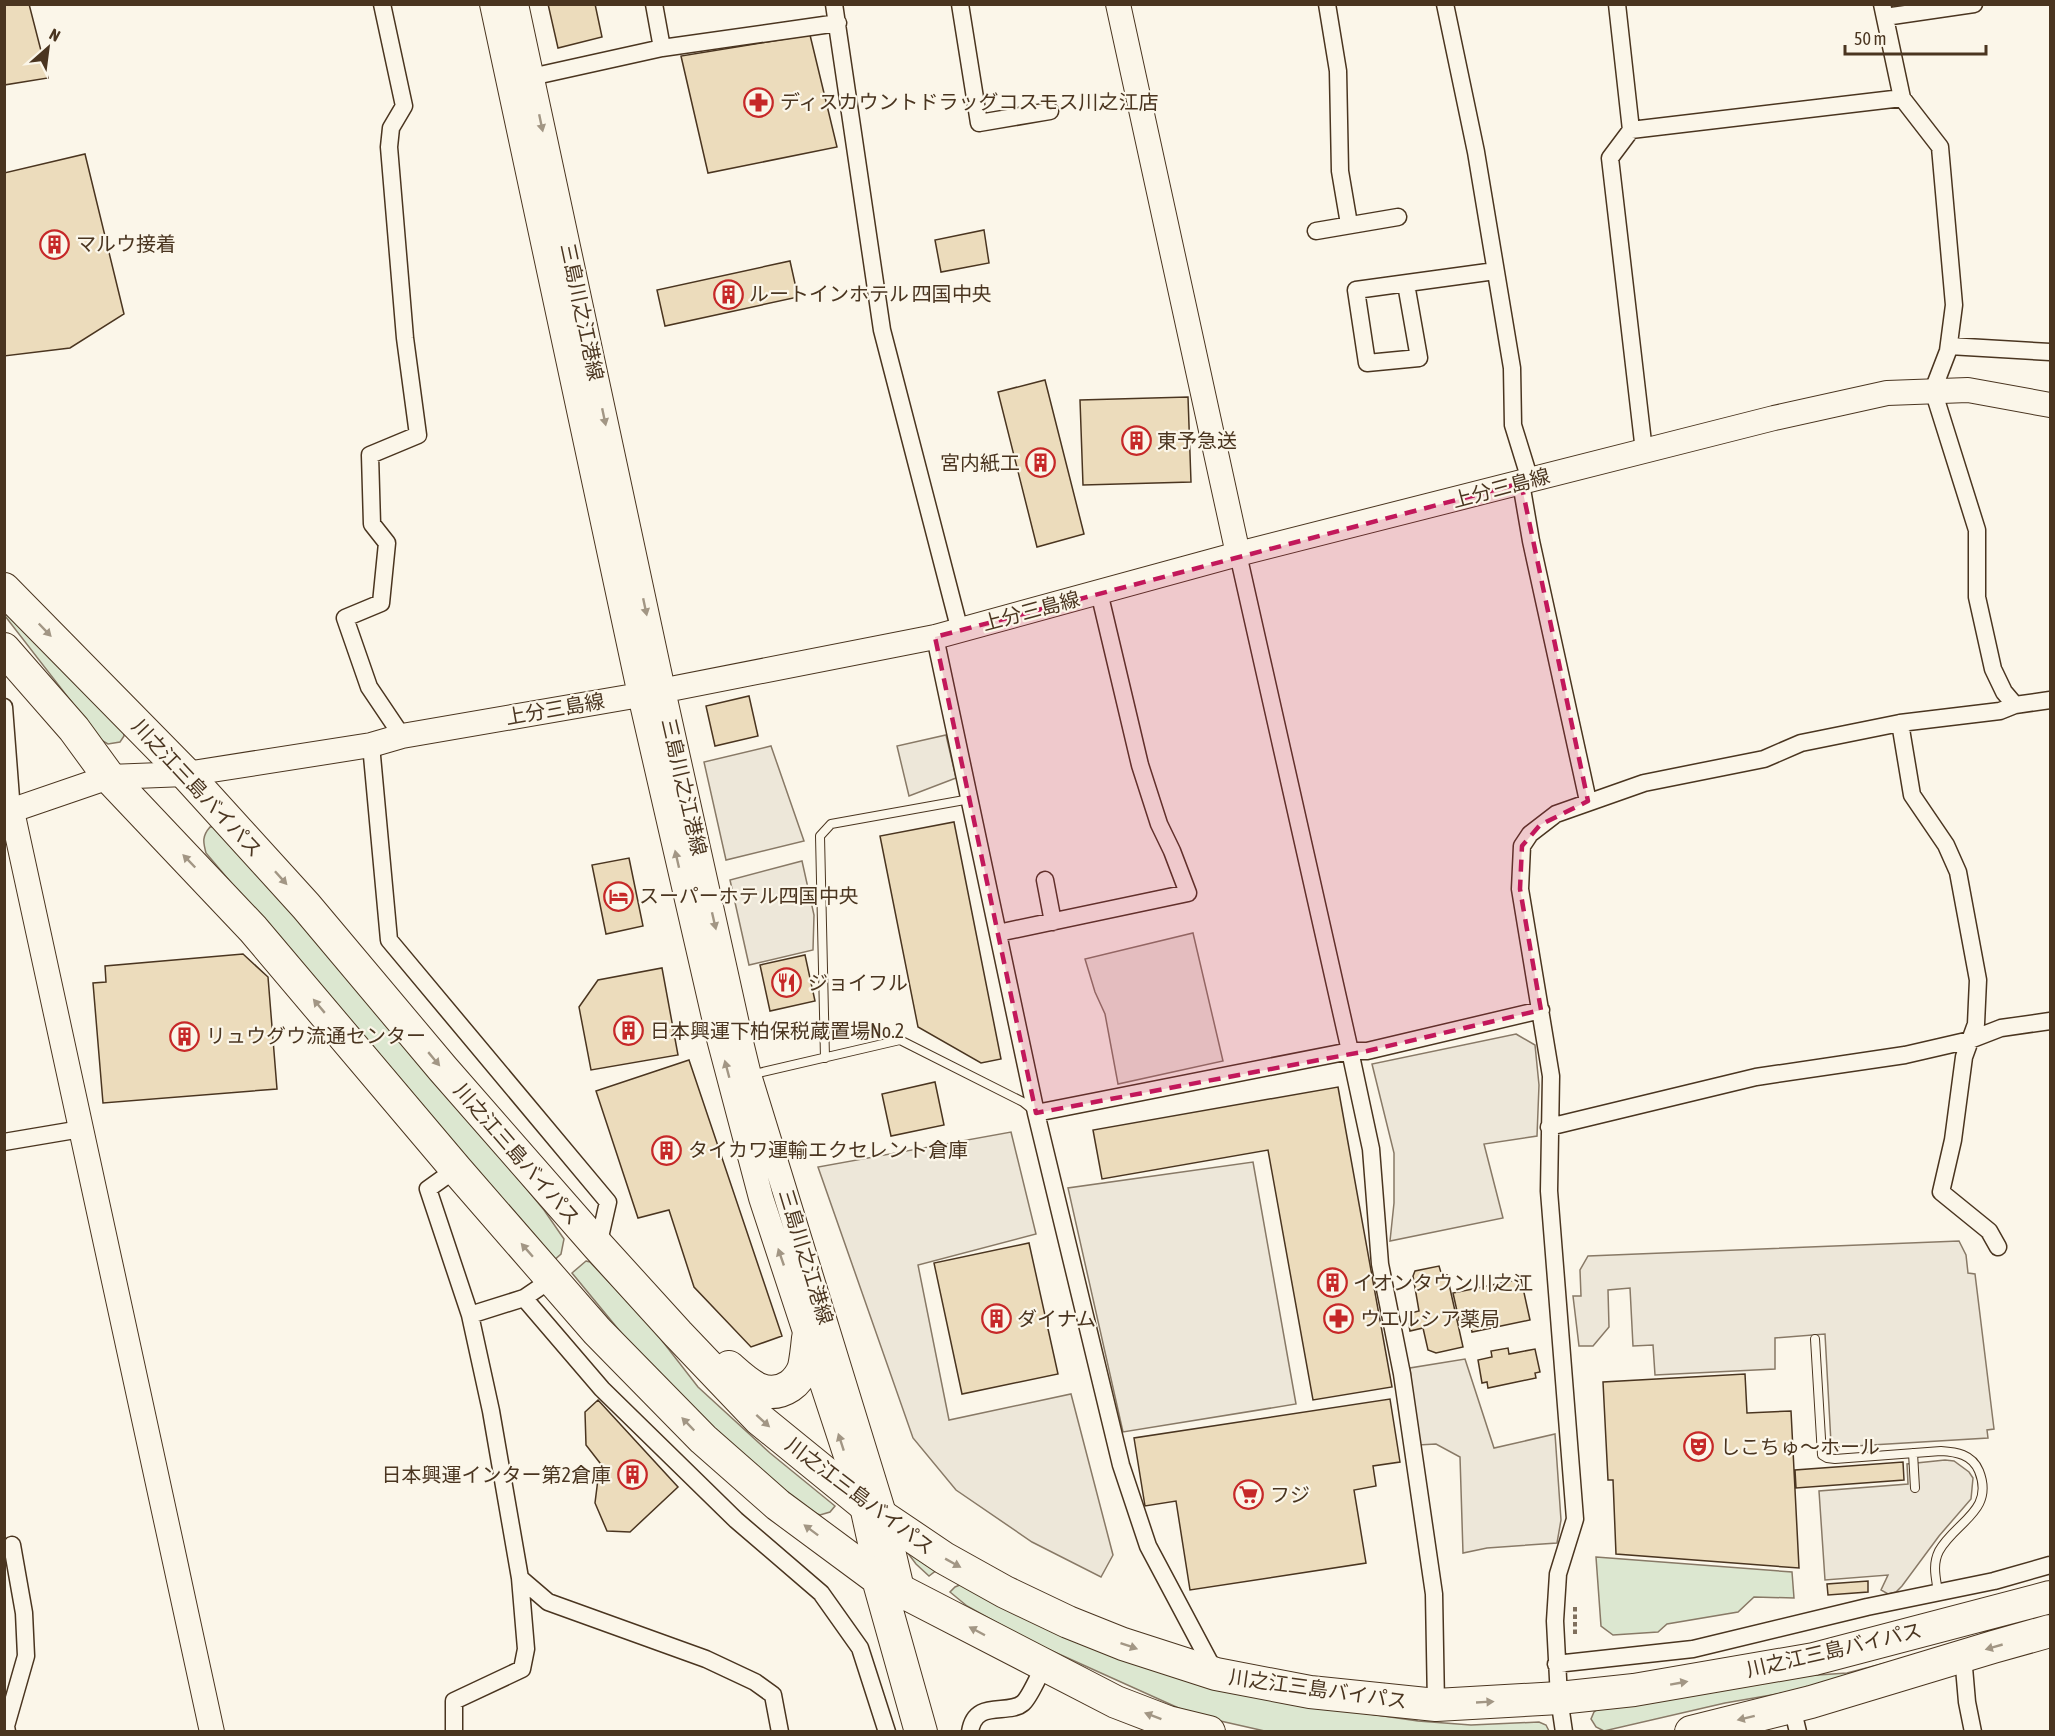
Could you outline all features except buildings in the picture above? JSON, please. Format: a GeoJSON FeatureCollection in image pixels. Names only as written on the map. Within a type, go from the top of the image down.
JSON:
{"type":"FeatureCollection","features":[{"type":"Feature","properties":{"kind":"highway","name":"川之江三島バイパス"},"geometry":{"type":"LineString","coordinates":[[4,589],[186,774],[306,906],[443,1069],[598,1246],[759,1419],[886,1520],[944,1558],[1005,1592],[1068,1622],[1123,1644],[1216,1674],[1310,1692],[1436,1705],[1558,1698],[1634,1690],[1814,1659],[2050,1597]]}},
{"type":"Feature","properties":{"kind":"highway"},"geometry":{"type":"LineString","coordinates":[[4,649],[74,729],[109,777],[253,929],[456,1169],[597,1331],[703,1438],[778,1505],[891,1586],[1116,1702],[1168,1722],[1209,1731]]}},
{"type":"Feature","properties":{"kind":"highway"},"geometry":{"type":"LineString","coordinates":[[598,1246],[742,1379],[760,1391],[773,1393],[795,1383],[804,1369],[808,1338]]}},
{"type":"Feature","properties":{"kind":"highway"},"geometry":{"type":"LineString","coordinates":[[891,1586],[921,1731]]}},
{"type":"Feature","properties":{"kind":"highway"},"geometry":{"type":"LineString","coordinates":[[891,1586],[939,1731]]}},
{"type":"Feature","properties":{"kind":"highway","name":"川之江三島バイパス"},"geometry":{"type":"LineString","coordinates":[[1690,1731],[1795,1719],[1964,1656],[2050,1631]]}},
{"type":"Feature","properties":{"kind":"main road","name":"三島川之江港線"},"geometry":{"type":"LineString","coordinates":[[492,4],[651,692],[749,1075],[886,1520],[891,1586]]}},
{"type":"Feature","properties":{"kind":"main road","name":"三島川之江港線"},"geometry":{"type":"LineString","coordinates":[[516,4],[719,1039],[761,1198],[891,1586]]}},
{"type":"Feature","properties":{"kind":"main road"},"geometry":{"type":"LineString","coordinates":[[1118,4],[1238,554]]}},
{"type":"Feature","properties":{"kind":"main road","name":"上分三島線"},"geometry":{"type":"LineString","coordinates":[[8,812],[109,777],[186,774],[371,745],[402,736],[651,692],[935,637],[1238,554],[1774,418],[1887,393],[1968,390],[2050,405]]}},
{"type":"Feature","properties":{"kind":"main road"},"geometry":{"type":"LineString","coordinates":[[8,812],[81,1129],[212,1731]]}},
{"type":"Feature","properties":{"kind":"street"},"geometry":{"type":"LineString","coordinates":[[382,4],[404,106],[392,128],[389,147],[405,338],[418,435],[370,455],[372,524],[387,543],[381,603],[345,618],[369,687],[402,736]]}},
{"type":"Feature","properties":{"kind":"street"},"geometry":{"type":"LineString","coordinates":[[654,4],[662,48]]}},
{"type":"Feature","properties":{"kind":"street"},"geometry":{"type":"LineString","coordinates":[[834,4],[882,330],[960,631]]}},
{"type":"Feature","properties":{"kind":"street"},"geometry":{"type":"LineString","coordinates":[[960,4],[979,123],[1050,111]]}},
{"type":"Feature","properties":{"kind":"street"},"geometry":{"type":"LineString","coordinates":[[1327,4],[1338,71],[1340,171],[1349,224]]}},
{"type":"Feature","properties":{"kind":"street"},"geometry":{"type":"LineString","coordinates":[[1446,4],[1464,89],[1512,368],[1513,425],[1526,481],[1531,541],[1588,801]]}},
{"type":"Feature","properties":{"kind":"street"},"geometry":{"type":"LineString","coordinates":[[1617,4],[1631,130],[1611,158],[1644,451]]}},
{"type":"Feature","properties":{"kind":"street"},"geometry":{"type":"LineString","coordinates":[[1974,4],[1883,10],[1902,98],[1940,147],[1954,305],[1949,346],[1933,390],[1977,530],[1977,597],[1994,669],[2004,692],[2015,705]]}},
{"type":"Feature","properties":{"kind":"street"},"geometry":{"type":"LineString","coordinates":[[531,77],[662,48],[838,23]]}},
{"type":"Feature","properties":{"kind":"street"},"geometry":{"type":"LineString","coordinates":[[1631,130],[1902,98]]}},
{"type":"Feature","properties":{"kind":"street"},"geometry":{"type":"LineString","coordinates":[[1316,231],[1398,218]]}},
{"type":"Feature","properties":{"kind":"street"},"geometry":{"type":"LineString","coordinates":[[1406,284],[1419,358],[1367,363],[1356,290],[1495,271]]}},
{"type":"Feature","properties":{"kind":"street"},"geometry":{"type":"LineString","coordinates":[[1949,346],[2050,352]]}},
{"type":"Feature","properties":{"kind":"street"},"geometry":{"type":"LineString","coordinates":[[1238,554],[1371,1149],[1380,1264],[1402,1374],[1434,1594],[1436,1705]]}},
{"type":"Feature","properties":{"kind":"street"},"geometry":{"type":"LineString","coordinates":[[998,933],[1188,893],[1159,824],[1140,765],[1099,592]]}},
{"type":"Feature","properties":{"kind":"street"},"geometry":{"type":"LineString","coordinates":[[935,637],[1036,1113],[1121,1465],[1148,1546],[1216,1674]]}},
{"type":"Feature","properties":{"kind":"street"},"geometry":{"type":"LineString","coordinates":[[1564,1731],[1558,1698],[1555,1621],[1558,1574],[1575,1519],[1549,1191],[1551,1076],[1520,889],[1522,846],[1530,834],[1556,814],[1644,783],[1764,759],[1801,743],[1900,723],[2000,711],[2015,705],[2050,700]]}},
{"type":"Feature","properties":{"kind":"street"},"geometry":{"type":"LineString","coordinates":[[4,707],[8,812]]}},
{"type":"Feature","properties":{"kind":"street"},"geometry":{"type":"LineString","coordinates":[[1900,723],[1912,795],[1953,857],[1963,894],[1978,980],[1976,1024],[1964,1057],[1953,1140],[1941,1192],[1989,1231],[1998,1246]]}},
{"type":"Feature","properties":{"kind":"street"},"geometry":{"type":"LineString","coordinates":[[371,745],[389,940],[608,1202],[598,1246]]}},
{"type":"Feature","properties":{"kind":"street"},"geometry":{"type":"LineString","coordinates":[[1045,880],[1053,922]]}},
{"type":"Feature","properties":{"kind":"street"},"geometry":{"type":"LineString","coordinates":[[1036,1113],[1350,1051],[1367,1051],[1541,1010]]}},
{"type":"Feature","properties":{"kind":"street"},"geometry":{"type":"LineString","coordinates":[[1549,1127],[1756,1077],[1905,1055],[1970,1040],[2001,1028],[2050,1021]]}},
{"type":"Feature","properties":{"kind":"street"},"geometry":{"type":"LineString","coordinates":[[4,1142],[81,1129]]}},
{"type":"Feature","properties":{"kind":"street"},"geometry":{"type":"LineString","coordinates":[[454,1731],[454,1701],[522,1670],[526,1649],[520,1578],[491,1410],[470,1315],[428,1189],[456,1169]]}},
{"type":"Feature","properties":{"kind":"street"},"geometry":{"type":"LineString","coordinates":[[470,1315],[524,1298],[552,1279]]}},
{"type":"Feature","properties":{"kind":"street"},"geometry":{"type":"LineString","coordinates":[[524,1298],[602,1389],[736,1520],[820,1593],[860,1648],[887,1731]]}},
{"type":"Feature","properties":{"kind":"street"},"geometry":{"type":"LineString","coordinates":[[7,1731],[6,1726],[26,1656],[24,1613],[12,1545]]}},
{"type":"Feature","properties":{"kind":"street"},"geometry":{"type":"LineString","coordinates":[[1556,1664],[1693,1649],[1994,1581],[2050,1565]]}},
{"type":"Feature","properties":{"kind":"street"},"geometry":{"type":"LineString","coordinates":[[520,1578],[548,1602],[706,1659],[755,1682],[773,1695],[780,1731]]}},
{"type":"Feature","properties":{"kind":"street"},"geometry":{"type":"LineString","coordinates":[[1964,1656],[1967,1702],[1973,1731]]}},
{"type":"Feature","properties":{"kind":"street"},"geometry":{"type":"LineString","coordinates":[[970,1731],[971,1725],[980,1714],[991,1708],[1009,1708],[1023,1703],[1044,1666]]}},
{"type":"Feature","properties":{"kind":"lane"},"geometry":{"type":"LineString","coordinates":[[825,1058],[820,836],[831,824],[970,799]]}},
{"type":"Feature","properties":{"kind":"lane"},"geometry":{"type":"LineString","coordinates":[[749,1075],[900,1040],[1023,1102],[1036,1113]]}},
{"type":"Feature","properties":{"kind":"lane"},"geometry":{"type":"LineString","coordinates":[[1815,1339],[1822,1455],[1835,1459],[1941,1450],[1958,1452],[1977,1465],[1984,1491],[1979,1505],[1945,1542],[1935,1562],[1938,1592]]}},
{"type":"Feature","properties":{"kind":"lane"},"geometry":{"type":"LineString","coordinates":[[1913,1453],[1915,1488]]}},
{"type":"Feature","properties":{"kind":"highlighted area"},"geometry":{"type":"Polygon","coordinates":[[[1521,483],[1588,801],[1540,825],[1522,846],[1520,889],[1541,1010],[1367,1051],[1036,1113],[935,637],[1521,483]]]}},
{"type":"Feature","properties":{"kind":"green space"},"geometry":{"type":"Polygon","coordinates":[[[4,605],[123,728],[124,736],[120,742],[108,744],[101,740],[5,616],[4,605]]]}},
{"type":"Feature","properties":{"kind":"green space"},"geometry":{"type":"Polygon","coordinates":[[[219,826],[366,994],[544,1210],[564,1239],[561,1254],[552,1262],[206,853],[204,836],[210,827],[219,826]]]}},
{"type":"Feature","properties":{"kind":"green space"},"geometry":{"type":"Polygon","coordinates":[[[586,1261],[590,1262],[653,1329],[698,1387],[770,1453],[835,1506],[830,1512],[820,1515],[804,1509],[693,1411],[642,1358],[572,1273],[586,1261]]]}},
{"type":"Feature","properties":{"kind":"green space"},"geometry":{"type":"Polygon","coordinates":[[[901,1544],[938,1569],[929,1576],[916,1564],[901,1544]]]}},
{"type":"Feature","properties":{"kind":"green space"},"geometry":{"type":"Polygon","coordinates":[[[1596,1557],[1792,1572],[1794,1598],[1754,1597],[1738,1612],[1667,1624],[1658,1632],[1613,1635],[1601,1626],[1596,1557]]]}},
{"type":"Feature","properties":{"kind":"green space"},"geometry":{"type":"Polygon","coordinates":[[[962,1584],[1314,1706],[1418,1721],[1471,1725],[1539,1722],[1546,1725],[1549,1731],[1269,1732],[1194,1715],[1030,1641],[967,1606],[950,1592],[962,1584]]]}},
{"type":"Feature","properties":{"kind":"green space"},"geometry":{"type":"Polygon","coordinates":[[[1935,1650],[1817,1687],[1725,1703],[1604,1731],[1596,1727],[1591,1719],[1594,1712],[1603,1706],[1776,1678],[1847,1673],[1935,1650]]]}},
{"type":"Feature","properties":{"kind":"shaded area"},"geometry":{"type":"Polygon","coordinates":[[[946,735],[956,778],[909,796],[897,746],[946,735]]]}},
{"type":"Feature","properties":{"kind":"shaded area"},"geometry":{"type":"Polygon","coordinates":[[[771,746],[804,841],[726,860],[704,762],[771,746]]]}},
{"type":"Feature","properties":{"kind":"shaded area"},"geometry":{"type":"Polygon","coordinates":[[[802,861],[814,915],[813,950],[749,965],[730,880],[802,861]]]}},
{"type":"Feature","properties":{"kind":"shaded area"},"geometry":{"type":"Polygon","coordinates":[[[1193,933],[1223,1061],[1118,1084],[1105,1014],[1095,992],[1085,959],[1193,933]]]}},
{"type":"Feature","properties":{"kind":"shaded area"},"geometry":{"type":"Polygon","coordinates":[[[1516,1034],[1535,1045],[1539,1085],[1537,1136],[1484,1144],[1503,1218],[1390,1241],[1394,1203],[1394,1153],[1372,1064],[1516,1034]]]}},
{"type":"Feature","properties":{"kind":"shaded area"},"geometry":{"type":"Polygon","coordinates":[[[1011,1132],[1036,1234],[918,1265],[949,1420],[1071,1394],[1113,1555],[1101,1577],[1032,1542],[956,1490],[913,1438],[818,1167],[1011,1132]]]}},
{"type":"Feature","properties":{"kind":"shaded area"},"geometry":{"type":"Polygon","coordinates":[[[1253,1162],[1296,1404],[1123,1432],[1068,1188],[1253,1162]]]}},
{"type":"Feature","properties":{"kind":"shaded area"},"geometry":{"type":"Polygon","coordinates":[[[1959,1241],[1966,1255],[1968,1273],[1975,1274],[1994,1429],[1987,1430],[1988,1438],[1838,1447],[1831,1443],[1825,1334],[1775,1338],[1775,1369],[1655,1375],[1653,1345],[1633,1346],[1630,1288],[1608,1290],[1609,1327],[1593,1346],[1579,1346],[1573,1296],[1581,1296],[1580,1270],[1588,1256],[1959,1241]]]}},
{"type":"Feature","properties":{"kind":"shaded area"},"geometry":{"type":"Polygon","coordinates":[[[1465,1359],[1494,1448],[1555,1434],[1561,1520],[1557,1543],[1487,1548],[1463,1553],[1460,1457],[1436,1444],[1418,1445],[1410,1368],[1465,1359]]]}},
{"type":"Feature","properties":{"kind":"shaded area"},"geometry":{"type":"Polygon","coordinates":[[[1954,1461],[1969,1472],[1973,1478],[1971,1499],[1896,1592],[1888,1594],[1881,1590],[1888,1575],[1825,1580],[1819,1491],[1908,1484],[1907,1464],[1954,1461]]]}},
{"type":"Feature","properties":{"kind":"place","name":"ディスカウントドラッグコスモス川之江店"},"geometry":{"type":"Point","coordinates":[759,102]}},
{"type":"Feature","properties":{"kind":"place","name":"マルウ接着"},"geometry":{"type":"Point","coordinates":[55,244]}},
{"type":"Feature","properties":{"kind":"place","name":"ルートインホテル 四国中央"},"geometry":{"type":"Point","coordinates":[728,294]}},
{"type":"Feature","properties":{"kind":"place","name":"東予急送"},"geometry":{"type":"Point","coordinates":[1136,441]}},
{"type":"Feature","properties":{"kind":"place","name":"宮内紙工"},"geometry":{"type":"Point","coordinates":[1041,463]}},
{"type":"Feature","properties":{"kind":"place","name":"スーパーホテル四国中央"},"geometry":{"type":"Point","coordinates":[618,896]}},
{"type":"Feature","properties":{"kind":"place","name":"ジョイフル"},"geometry":{"type":"Point","coordinates":[787,983]}},
{"type":"Feature","properties":{"kind":"place","name":"日本興運下柏保税蔵置場No.2"},"geometry":{"type":"Point","coordinates":[629,1031]}},
{"type":"Feature","properties":{"kind":"place","name":"リュウグウ流通センター"},"geometry":{"type":"Point","coordinates":[185,1036]}},
{"type":"Feature","properties":{"kind":"place","name":"タイカワ運輸エクセレント倉庫"},"geometry":{"type":"Point","coordinates":[667,1150]}},
{"type":"Feature","properties":{"kind":"place","name":"イオンタウン川之江"},"geometry":{"type":"Point","coordinates":[1332,1283]}},
{"type":"Feature","properties":{"kind":"place","name":"ダイナム"},"geometry":{"type":"Point","coordinates":[996,1319]}},
{"type":"Feature","properties":{"kind":"place","name":"ウエルシア薬局"},"geometry":{"type":"Point","coordinates":[1339,1319]}},
{"type":"Feature","properties":{"kind":"place","name":"しこちゅ～ホール"},"geometry":{"type":"Point","coordinates":[1699,1447]}},
{"type":"Feature","properties":{"kind":"place","name":"日本興運インター第2倉庫"},"geometry":{"type":"Point","coordinates":[632,1475]}},
{"type":"Feature","properties":{"kind":"place","name":"フジ"},"geometry":{"type":"Point","coordinates":[1249,1495]}}]}
